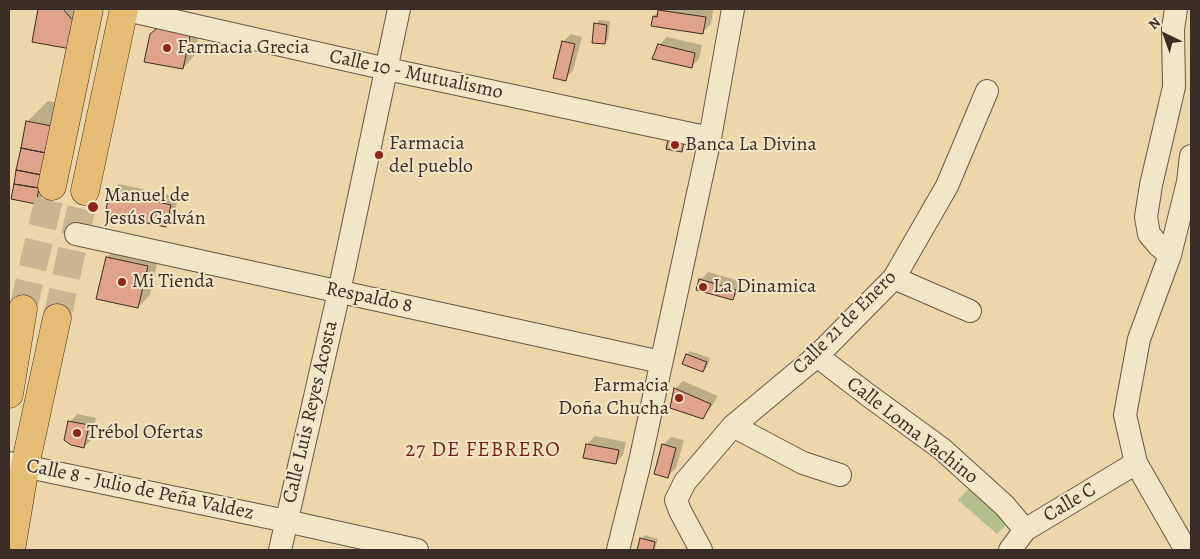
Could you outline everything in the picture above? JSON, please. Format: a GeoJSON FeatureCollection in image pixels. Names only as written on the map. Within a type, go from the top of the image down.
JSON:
{"type":"FeatureCollection","features":[{"type":"Feature","properties":{"kind":"main road"},"geometry":{"type":"LineString","coordinates":[[52,186],[90,9]]}},
{"type":"Feature","properties":{"kind":"main road"},"geometry":{"type":"LineString","coordinates":[[85,191],[123,9]]}},
{"type":"Feature","properties":{"kind":"main road"},"geometry":{"type":"LineString","coordinates":[[9,394],[23,309]]}},
{"type":"Feature","properties":{"kind":"main road"},"geometry":{"type":"LineString","coordinates":[[12,550],[17,464],[57,318]]}},
{"type":"Feature","properties":{"kind":"street","name":"Calle 10 - Mutualismo"},"geometry":{"type":"LineString","coordinates":[[123,9],[387,69],[710,138]]}},
{"type":"Feature","properties":{"kind":"street","name":"Calle Luis Reyes Acosta"},"geometry":{"type":"LineString","coordinates":[[280,550],[339,292],[399,9]]}},
{"type":"Feature","properties":{"kind":"street"},"geometry":{"type":"LineString","coordinates":[[618,550],[639,466],[710,138],[733,9]]}},
{"type":"Feature","properties":{"kind":"street"},"geometry":{"type":"LineString","coordinates":[[1170,255],[1149,234],[1146,218],[1151,185],[1174,87],[1173,29],[1176,9]]}},
{"type":"Feature","properties":{"kind":"street","name":"Calle 21 de Enero"},"geometry":{"type":"LineString","coordinates":[[701,550],[676,500],[685,482],[733,426],[818,356],[894,278],[947,186],[987,91]]}},
{"type":"Feature","properties":{"kind":"street"},"geometry":{"type":"LineString","coordinates":[[1186,550],[1136,463],[1124,415],[1139,339],[1170,255],[1188,182],[1191,156]]}},
{"type":"Feature","properties":{"kind":"street","name":"Respaldo 8"},"geometry":{"type":"LineString","coordinates":[[76,234],[661,362]]}},
{"type":"Feature","properties":{"kind":"street"},"geometry":{"type":"LineString","coordinates":[[894,278],[970,311]]}},
{"type":"Feature","properties":{"kind":"street","name":"Calle Loma Vachino"},"geometry":{"type":"LineString","coordinates":[[818,356],[942,449],[1005,506],[1025,530]]}},
{"type":"Feature","properties":{"kind":"street"},"geometry":{"type":"LineString","coordinates":[[733,426],[802,463],[840,475]]}},
{"type":"Feature","properties":{"kind":"street","name":"Calle C"},"geometry":{"type":"LineString","coordinates":[[1010,550],[1025,530],[1136,463]]}},
{"type":"Feature","properties":{"kind":"street","name":"Calle 8 - Julio de Peña Valdez"},"geometry":{"type":"LineString","coordinates":[[17,464],[417,550]]}},
{"type":"Feature","properties":{"kind":"green space"},"geometry":{"type":"Polygon","coordinates":[[[971,486],[1010,521],[997,534],[958,500],[971,486]]]}},
{"type":"Feature","properties":{"kind":"building"},"geometry":{"type":"Polygon","coordinates":[[[38,9],[63,9],[76,24],[71,49],[32,42],[38,9]]]}},
{"type":"Feature","properties":{"kind":"building"},"geometry":{"type":"Polygon","coordinates":[[[658,10],[706,17],[703,34],[651,26],[653,16],[657,17],[658,10]]]}},
{"type":"Feature","properties":{"kind":"building"},"geometry":{"type":"Polygon","coordinates":[[[594,23],[607,25],[605,44],[592,43],[594,23]]]}},
{"type":"Feature","properties":{"kind":"building","name":"Farmacia Grecia"},"geometry":{"type":"Polygon","coordinates":[[[161,25],[191,31],[183,69],[144,62],[150,34],[161,25]]]}},
{"type":"Feature","properties":{"kind":"building"},"geometry":{"type":"Polygon","coordinates":[[[562,41],[575,44],[566,81],[553,78],[562,41]]]}},
{"type":"Feature","properties":{"kind":"building"},"geometry":{"type":"Polygon","coordinates":[[[658,44],[695,53],[692,68],[652,59],[658,44]]]}},
{"type":"Feature","properties":{"kind":"building"},"geometry":{"type":"Polygon","coordinates":[[[26,121],[52,126],[46,153],[21,148],[26,121]]]}},
{"type":"Feature","properties":{"kind":"building","name":"Banca La Divina"},"geometry":{"type":"Polygon","coordinates":[[[669,134],[684,142],[682,152],[666,149],[669,134]]]}},
{"type":"Feature","properties":{"kind":"building"},"geometry":{"type":"Polygon","coordinates":[[[21,148],[46,153],[42,175],[16,170],[21,148]]]}},
{"type":"Feature","properties":{"kind":"building"},"geometry":{"type":"Polygon","coordinates":[[[16,170],[42,175],[39,188],[14,184],[16,170]]]}},
{"type":"Feature","properties":{"kind":"building"},"geometry":{"type":"Polygon","coordinates":[[[14,184],[39,188],[36,204],[11,199],[14,184]]]}},
{"type":"Feature","properties":{"kind":"building"},"geometry":{"type":"Polygon","coordinates":[[[110,191],[171,205],[166,227],[105,214],[110,191]]]}},
{"type":"Feature","properties":{"kind":"building","name":"Mi Tienda"},"geometry":{"type":"Polygon","coordinates":[[[106,257],[148,266],[138,308],[96,299],[106,257]]]}},
{"type":"Feature","properties":{"kind":"building"},"geometry":{"type":"Polygon","coordinates":[[[699,279],[736,290],[733,300],[696,290],[699,279]]]}},
{"type":"Feature","properties":{"kind":"building"},"geometry":{"type":"Polygon","coordinates":[[[686,354],[707,362],[703,372],[682,364],[686,354]]]}},
{"type":"Feature","properties":{"kind":"building"},"geometry":{"type":"Polygon","coordinates":[[[674,388],[711,404],[703,419],[670,408],[674,388]]]}},
{"type":"Feature","properties":{"kind":"building","name":"Trébol Ofertas"},"geometry":{"type":"Polygon","coordinates":[[[68,421],[89,425],[84,448],[71,445],[64,440],[68,421]]]}},
{"type":"Feature","properties":{"kind":"building"},"geometry":{"type":"Polygon","coordinates":[[[586,444],[619,450],[616,464],[583,458],[586,444]]]}},
{"type":"Feature","properties":{"kind":"building"},"geometry":{"type":"Polygon","coordinates":[[[662,444],[676,448],[668,478],[654,474],[662,444]]]}},
{"type":"Feature","properties":{"kind":"building"},"geometry":{"type":"Polygon","coordinates":[[[640,538],[655,542],[653,550],[637,550],[640,538]]]}},
{"type":"Feature","properties":{"kind":"tunnel"},"geometry":{"type":"LineString","coordinates":[[23,309],[52,186]]}},
{"type":"Feature","properties":{"kind":"tunnel"},"geometry":{"type":"LineString","coordinates":[[57,318],[85,191]]}},
{"type":"Feature","properties":{"kind":"place","name":"Farmacia Grecia"},"geometry":{"type":"Point","coordinates":[167,48]}},
{"type":"Feature","properties":{"kind":"place","name":"Banca La Divina"},"geometry":{"type":"Point","coordinates":[675,145]}},
{"type":"Feature","properties":{"kind":"place","name":"Farmacia del pueblo"},"geometry":{"type":"Point","coordinates":[379,155]}},
{"type":"Feature","properties":{"kind":"place","name":"Manuel de Jesús Galván"},"geometry":{"type":"Point","coordinates":[93,207]}},
{"type":"Feature","properties":{"kind":"place","name":"Mi Tienda"},"geometry":{"type":"Point","coordinates":[122,282]}},
{"type":"Feature","properties":{"kind":"place","name":"La Dinamica"},"geometry":{"type":"Point","coordinates":[703,287]}},
{"type":"Feature","properties":{"kind":"place","name":"Farmacia Doña Chucha"},"geometry":{"type":"Point","coordinates":[679,398]}},
{"type":"Feature","properties":{"kind":"place","name":"Trébol Ofertas"},"geometry":{"type":"Point","coordinates":[77,433]}},
{"type":"Feature","properties":{"kind":"district","name":"27 DE FEBRERO"},"geometry":{"type":"Point","coordinates":[483,451]}}]}
